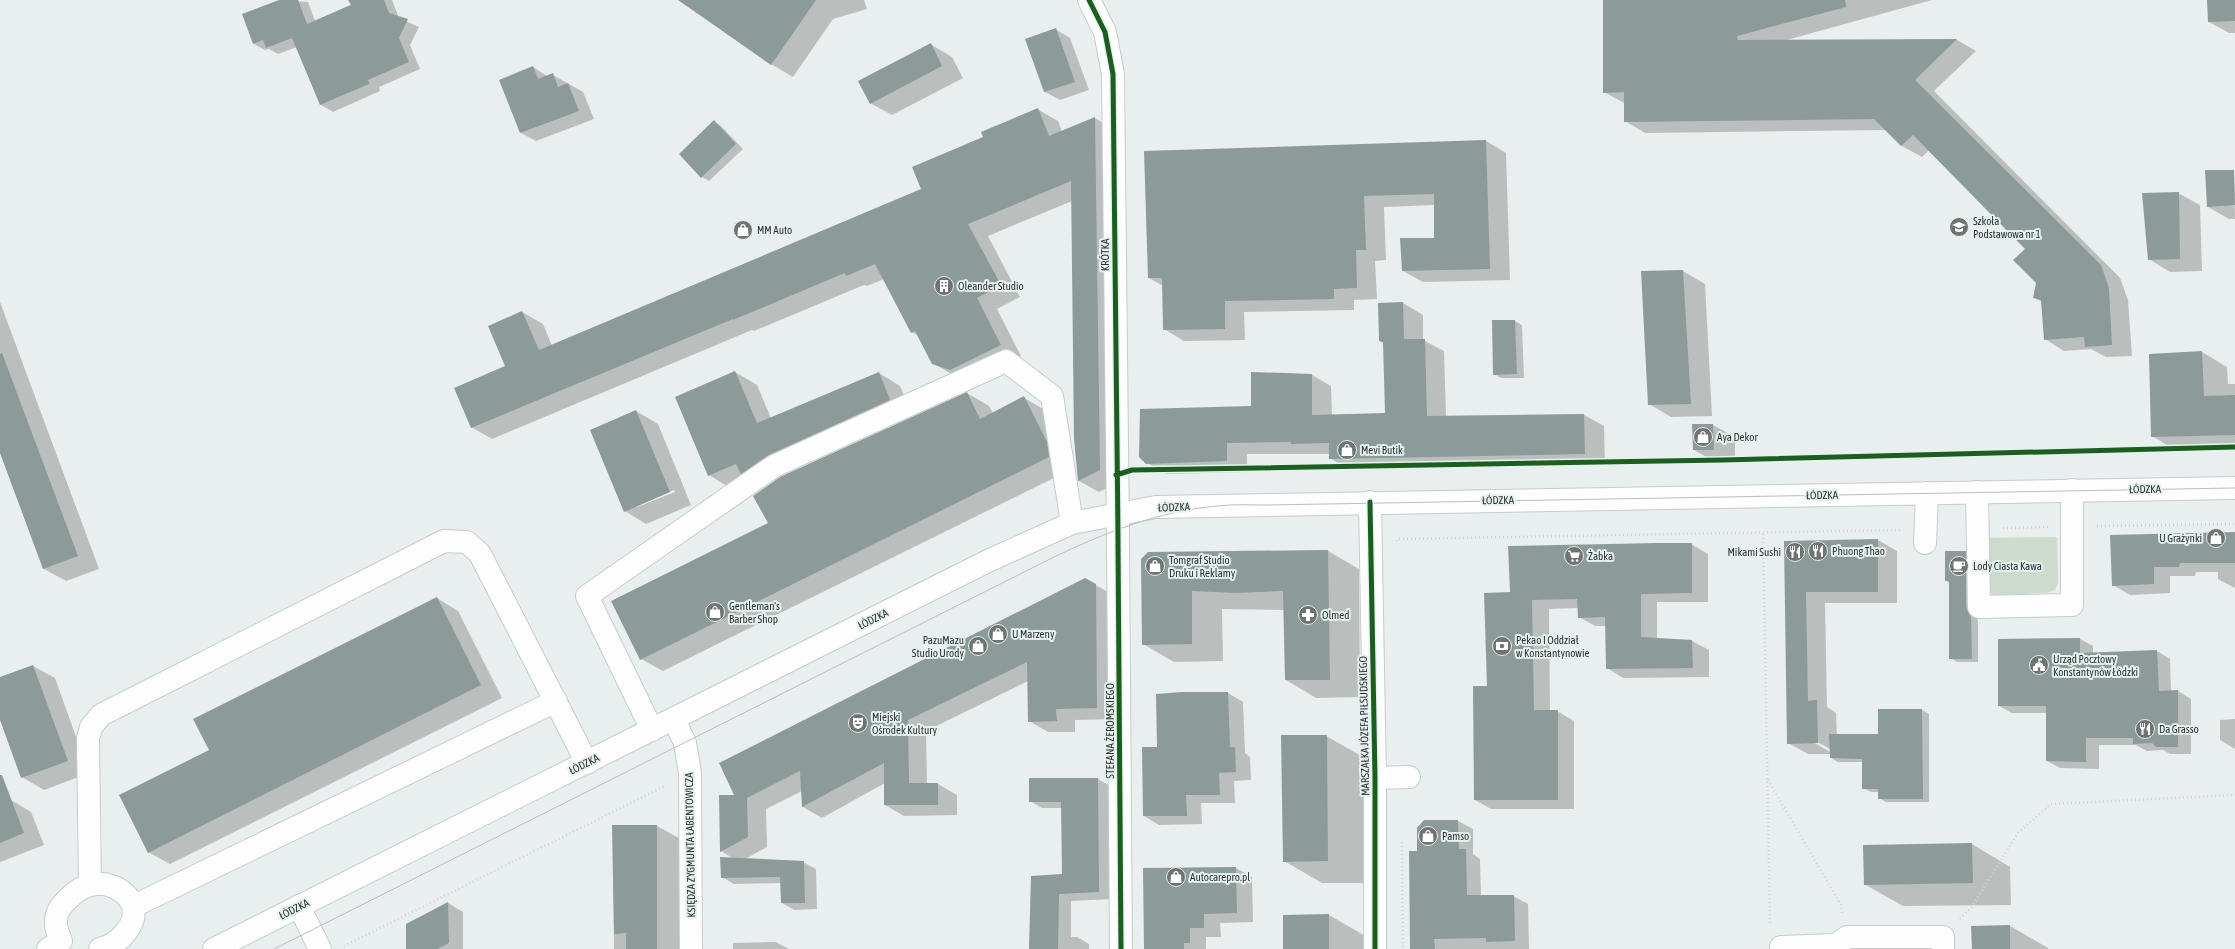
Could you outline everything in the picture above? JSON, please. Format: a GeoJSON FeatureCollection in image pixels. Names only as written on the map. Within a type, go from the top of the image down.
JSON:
{"type":"FeatureCollection","features":[{"type":"Feature","properties":{"kind":"main road","name":"KRÓTKA"},"geometry":{"type":"LineString","coordinates":[[1089,0],[1105,32],[1113,74],[1117,514]]}},
{"type":"Feature","properties":{"kind":"main road"},"geometry":{"type":"LineString","coordinates":[[652,730],[587,596],[774,466],[1006,361],[1052,396],[1072,524]]}},
{"type":"Feature","properties":{"kind":"main road","name":"ŁÓDZKA"},"geometry":{"type":"LineString","coordinates":[[214,949],[990,560],[1072,524],[1156,507],[1370,502],[2235,488]]}},
{"type":"Feature","properties":{"kind":"main road"},"geometry":{"type":"LineString","coordinates":[[1977,492],[1979,607],[2072,605],[2072,490]]}},
{"type":"Feature","properties":{"kind":"main road"},"geometry":{"type":"LineString","coordinates":[[1925,543],[1927,493]]}},
{"type":"Feature","properties":{"kind":"main road","name":"MARSZAŁKA JÓZEFA PIŁSUDSKIEGO"},"geometry":{"type":"LineString","coordinates":[[1370,502],[1375,778],[1376,949]]}},
{"type":"Feature","properties":{"kind":"main road","name":"STEFANA ŻEROMSKIEGO"},"geometry":{"type":"LineString","coordinates":[[1117,514],[1120,553],[1121,949]]}},
{"type":"Feature","properties":{"kind":"main road"},"geometry":{"type":"LineString","coordinates":[[90,885],[88,739],[91,727],[101,715],[444,541],[467,542],[480,554],[587,763]]}},
{"type":"Feature","properties":{"kind":"main road"},"geometry":{"type":"LineString","coordinates":[[134,906],[556,701]]}},
{"type":"Feature","properties":{"kind":"main road","name":"KSIĘDZA ZYGMUNTA ŁABENTOWICZA"},"geometry":{"type":"LineString","coordinates":[[674,719],[685,743],[690,773],[691,949]]}},
{"type":"Feature","properties":{"kind":"main road"},"geometry":{"type":"LineString","coordinates":[[1375,778],[1409,778]]}},
{"type":"Feature","properties":{"kind":"main road"},"geometry":{"type":"LineString","coordinates":[[60,946],[56,921],[60,907],[69,897],[81,888],[90,885],[105,885],[126,894],[134,906],[133,921],[118,941],[100,949]]}},
{"type":"Feature","properties":{"kind":"main road"},"geometry":{"type":"LineString","coordinates":[[299,906],[320,949]]}},
{"type":"Feature","properties":{"kind":"main road"},"geometry":{"type":"LineString","coordinates":[[1781,948],[1836,945],[1847,937],[1943,943]]}},
{"type":"Feature","properties":{"kind":"path"},"geometry":{"type":"LineString","coordinates":[[1398,546],[1397,539],[1763,534],[1770,935],[1781,948]]}},
{"type":"Feature","properties":{"kind":"path"},"geometry":{"type":"LineString","coordinates":[[338,949],[690,773]]}},
{"type":"Feature","properties":{"kind":"path"},"geometry":{"type":"LineString","coordinates":[[1768,780],[1841,905],[1843,933],[1847,937]]}},
{"type":"Feature","properties":{"kind":"path"},"geometry":{"type":"LineString","coordinates":[[1943,943],[1971,908],[2018,833],[2051,804],[2235,795]]}},
{"type":"Feature","properties":{"kind":"path"},"geometry":{"type":"LineString","coordinates":[[1402,840],[1403,949]]}},
{"type":"Feature","properties":{"kind":"green space"},"geometry":{"type":"Polygon","coordinates":[[[2057,537],[2058,583],[2055,590],[2047,593],[1994,595],[1987,592],[1982,538],[2057,537]]]}},
{"type":"Feature","properties":{"kind":"building"},"geometry":{"type":"Polygon","coordinates":[[[279,0],[298,0],[307,24],[351,5],[348,0],[384,0],[389,13],[408,19],[399,38],[409,62],[368,80],[369,84],[320,105],[292,38],[266,48],[263,40],[253,44],[242,14],[279,0]]]}},
{"type":"Feature","properties":{"kind":"building"},"geometry":{"type":"Polygon","coordinates":[[[678,0],[816,0],[771,65],[678,0]]]}},
{"type":"Feature","properties":{"kind":"building"},"geometry":{"type":"Polygon","coordinates":[[[1603,0],[1845,0],[1846,7],[1737,36],[1738,40],[1957,39],[1915,80],[2101,265],[2109,288],[2112,345],[2085,347],[2084,337],[2044,340],[2041,300],[2033,298],[2036,283],[2013,260],[2025,249],[1913,135],[1901,146],[1874,119],[1624,122],[1624,92],[1603,93],[1603,0]]]}},
{"type":"Feature","properties":{"kind":"building"},"geometry":{"type":"Polygon","coordinates":[[[2207,0],[2235,0],[2235,21],[2208,22],[2207,0]]]}},
{"type":"Feature","properties":{"kind":"building"},"geometry":{"type":"Polygon","coordinates":[[[1056,28],[1075,82],[1044,92],[1025,39],[1056,28]]]}},
{"type":"Feature","properties":{"kind":"building"},"geometry":{"type":"Polygon","coordinates":[[[931,43],[942,66],[870,104],[858,81],[931,43]]]}},
{"type":"Feature","properties":{"kind":"building"},"geometry":{"type":"Polygon","coordinates":[[[533,66],[538,79],[553,73],[558,87],[568,83],[579,111],[520,133],[499,80],[533,66]]]}},
{"type":"Feature","properties":{"kind":"building"},"geometry":{"type":"Polygon","coordinates":[[[1038,108],[1049,136],[1095,117],[1100,470],[1078,481],[1074,438],[1071,181],[968,224],[1001,285],[977,298],[1001,345],[950,370],[932,364],[915,331],[911,333],[875,264],[846,276],[845,273],[471,428],[454,388],[505,366],[488,326],[522,311],[539,350],[921,189],[912,167],[983,137],[981,132],[1038,108]]]}},
{"type":"Feature","properties":{"kind":"building"},"geometry":{"type":"Polygon","coordinates":[[[714,120],[736,144],[701,178],[679,154],[714,120]]]}},
{"type":"Feature","properties":{"kind":"building"},"geometry":{"type":"Polygon","coordinates":[[[1486,140],[1490,269],[1402,271],[1400,238],[1434,238],[1434,194],[1364,196],[1366,250],[1356,250],[1357,288],[1334,289],[1334,299],[1225,301],[1225,329],[1163,330],[1162,278],[1148,278],[1144,151],[1486,140]]]}},
{"type":"Feature","properties":{"kind":"building"},"geometry":{"type":"Polygon","coordinates":[[[2205,170],[2234,170],[2235,205],[2207,207],[2205,170]]]}},
{"type":"Feature","properties":{"kind":"building"},"geometry":{"type":"Polygon","coordinates":[[[2179,192],[2180,259],[2148,260],[2142,193],[2179,192]]]}},
{"type":"Feature","properties":{"kind":"building"},"geometry":{"type":"Polygon","coordinates":[[[1683,270],[1691,404],[1648,405],[1641,271],[1683,270]]]}},
{"type":"Feature","properties":{"kind":"building"},"geometry":{"type":"Polygon","coordinates":[[[1403,302],[1404,339],[1425,339],[1427,416],[1584,414],[1585,454],[1329,459],[1329,443],[1291,444],[1291,442],[1227,443],[1227,461],[1146,464],[1139,457],[1140,409],[1251,406],[1251,372],[1312,374],[1312,415],[1385,413],[1383,342],[1379,341],[1378,303],[1403,302]]]}},
{"type":"Feature","properties":{"kind":"building"},"geometry":{"type":"Polygon","coordinates":[[[1492,320],[1515,320],[1517,374],[1493,375],[1492,320]]]}},
{"type":"Feature","properties":{"kind":"building"},"geometry":{"type":"Polygon","coordinates":[[[2202,351],[2204,396],[2235,395],[2235,435],[2151,437],[2149,354],[2202,351]]]}},
{"type":"Feature","properties":{"kind":"building"},"geometry":{"type":"Polygon","coordinates":[[[2,353],[78,556],[43,569],[0,453],[0,354],[2,353]]]}},
{"type":"Feature","properties":{"kind":"building"},"geometry":{"type":"Polygon","coordinates":[[[735,371],[757,423],[879,372],[890,400],[769,455],[741,474],[736,464],[708,476],[675,397],[735,371]]]}},
{"type":"Feature","properties":{"kind":"building"},"geometry":{"type":"Polygon","coordinates":[[[967,392],[980,419],[1024,396],[1047,442],[1049,457],[640,660],[611,601],[768,523],[753,496],[780,477],[967,392]]]}},
{"type":"Feature","properties":{"kind":"building"},"geometry":{"type":"Polygon","coordinates":[[[636,410],[670,492],[624,512],[590,430],[636,410]]]}},
{"type":"Feature","properties":{"kind":"building","name":"Aya Dekor"},"geometry":{"type":"Polygon","coordinates":[[[1692,424],[1713,424],[1714,450],[1693,450],[1692,424]]]}},
{"type":"Feature","properties":{"kind":"building"},"geometry":{"type":"Polygon","coordinates":[[[2235,532],[2235,563],[2180,563],[2179,567],[2154,567],[2154,584],[2112,586],[2110,535],[2235,532]]]}},
{"type":"Feature","properties":{"kind":"building"},"geometry":{"type":"Polygon","coordinates":[[[1878,539],[1878,592],[1806,592],[1808,701],[1817,700],[1818,743],[1787,744],[1784,541],[1878,539]]]}},
{"type":"Feature","properties":{"kind":"building"},"geometry":{"type":"Polygon","coordinates":[[[1692,543],[1692,593],[1641,594],[1641,637],[1692,640],[1693,668],[1606,669],[1605,617],[1578,618],[1577,599],[1532,600],[1534,710],[1558,710],[1558,800],[1474,800],[1473,686],[1487,686],[1484,593],[1510,592],[1508,546],[1692,543]]]}},
{"type":"Feature","properties":{"kind":"building"},"geometry":{"type":"Polygon","coordinates":[[[1328,550],[1330,680],[1285,680],[1283,591],[1236,593],[1192,591],[1192,644],[1142,645],[1141,559],[1148,552],[1328,550]]]}},
{"type":"Feature","properties":{"kind":"building"},"geometry":{"type":"Polygon","coordinates":[[[1945,551],[1966,551],[1966,607],[1971,616],[1972,659],[1949,659],[1949,581],[1945,581],[1945,551]]]}},
{"type":"Feature","properties":{"kind":"building"},"geometry":{"type":"Polygon","coordinates":[[[1085,578],[1096,584],[1097,708],[1056,709],[1057,721],[1028,722],[1027,662],[908,720],[909,783],[938,783],[938,805],[884,805],[884,763],[802,807],[800,771],[747,798],[748,837],[720,852],[719,795],[734,795],[719,763],[1085,578]]]}},
{"type":"Feature","properties":{"kind":"building"},"geometry":{"type":"Polygon","coordinates":[[[437,597],[481,685],[148,853],[119,795],[209,750],[193,719],[437,597]]]}},
{"type":"Feature","properties":{"kind":"building"},"geometry":{"type":"Polygon","coordinates":[[[2080,638],[2080,653],[2157,650],[2159,691],[2178,690],[2178,747],[2156,747],[2152,743],[2133,744],[2133,738],[2086,738],[2086,762],[2046,761],[2046,706],[1998,706],[1998,639],[2080,638]]]}},
{"type":"Feature","properties":{"kind":"building"},"geometry":{"type":"Polygon","coordinates":[[[33,665],[68,761],[21,778],[0,720],[0,677],[33,665]]]}},
{"type":"Feature","properties":{"kind":"building"},"geometry":{"type":"Polygon","coordinates":[[[1182,692],[1228,692],[1230,747],[1235,747],[1236,772],[1219,773],[1220,795],[1186,795],[1187,816],[1143,816],[1142,747],[1157,747],[1156,694],[1182,692]]]}},
{"type":"Feature","properties":{"kind":"building"},"geometry":{"type":"Polygon","coordinates":[[[1878,709],[1922,709],[1923,799],[1878,799],[1878,789],[1862,789],[1862,759],[1830,758],[1829,734],[1878,734],[1878,709]]]}},
{"type":"Feature","properties":{"kind":"building"},"geometry":{"type":"Polygon","coordinates":[[[1281,735],[1327,735],[1328,861],[1283,862],[1281,735]]]}},
{"type":"Feature","properties":{"kind":"building"},"geometry":{"type":"Polygon","coordinates":[[[0,775],[2,775],[24,833],[0,843],[0,775]]]}},
{"type":"Feature","properties":{"kind":"building"},"geometry":{"type":"Polygon","coordinates":[[[1029,778],[1098,778],[1099,892],[1059,894],[1058,949],[1029,949],[1031,876],[1062,874],[1061,802],[1029,802],[1029,778]]]}},
{"type":"Feature","properties":{"kind":"building"},"geometry":{"type":"Polygon","coordinates":[[[1424,820],[1458,820],[1459,849],[1466,849],[1467,895],[1514,895],[1515,941],[1486,942],[1486,938],[1434,939],[1435,949],[1410,949],[1409,851],[1417,851],[1417,828],[1424,820]]]}},
{"type":"Feature","properties":{"kind":"building"},"geometry":{"type":"Polygon","coordinates":[[[612,825],[657,825],[657,949],[626,949],[626,933],[614,934],[612,825]]]}},
{"type":"Feature","properties":{"kind":"building"},"geometry":{"type":"Polygon","coordinates":[[[1972,843],[1973,883],[1864,885],[1863,845],[1972,843]]]}},
{"type":"Feature","properties":{"kind":"building"},"geometry":{"type":"Polygon","coordinates":[[[720,857],[804,861],[805,903],[781,903],[780,877],[721,878],[720,857]]]}},
{"type":"Feature","properties":{"kind":"building"},"geometry":{"type":"Polygon","coordinates":[[[1236,867],[1237,913],[1204,914],[1204,928],[1190,928],[1190,943],[1184,943],[1184,949],[1144,949],[1143,868],[1236,867]]]}},
{"type":"Feature","properties":{"kind":"building"},"geometry":{"type":"Polygon","coordinates":[[[448,902],[449,943],[437,949],[406,949],[406,924],[448,902]]]}},
{"type":"Feature","properties":{"kind":"building"},"geometry":{"type":"Polygon","coordinates":[[[1329,914],[1329,949],[1283,949],[1283,915],[1329,914]]]}},
{"type":"Feature","properties":{"kind":"building"},"geometry":{"type":"Polygon","coordinates":[[[2010,925],[2010,949],[1972,949],[1971,926],[2010,925]]]}},
{"type":"Feature","properties":{"kind":"tram line"},"geometry":{"type":"LineString","coordinates":[[274,949],[1052,558],[1132,524],[1174,513],[1223,505],[2235,488]]}},
{"type":"Feature","properties":{"kind":"cycle path"},"geometry":{"type":"LineString","coordinates":[[1089,0],[1105,32],[1113,74],[1121,949]]}},
{"type":"Feature","properties":{"kind":"cycle path"},"geometry":{"type":"LineString","coordinates":[[1116,475],[1132,470],[1723,460],[2235,447]]}},
{"type":"Feature","properties":{"kind":"cycle path"},"geometry":{"type":"LineString","coordinates":[[1370,502],[1375,778],[1375,949]]}},
{"type":"Feature","properties":{"kind":"place","name":"Szkoła Podstawowa nr 1"},"geometry":{"type":"Point","coordinates":[1959,227]}},
{"type":"Feature","properties":{"kind":"place","name":"MM Auto"},"geometry":{"type":"Point","coordinates":[743,230]}},
{"type":"Feature","properties":{"kind":"place","name":"Oleander Studio"},"geometry":{"type":"Point","coordinates":[944,286]}},
{"type":"Feature","properties":{"kind":"place","name":"Aya Dekor"},"geometry":{"type":"Point","coordinates":[1703,437]}},
{"type":"Feature","properties":{"kind":"place","name":"Mevi Butik"},"geometry":{"type":"Point","coordinates":[1347,450]}},
{"type":"Feature","properties":{"kind":"place","name":"U Grażynki"},"geometry":{"type":"Point","coordinates":[2216,538]}},
{"type":"Feature","properties":{"kind":"place","name":"Phuong Thao"},"geometry":{"type":"Point","coordinates":[1818,551]}},
{"type":"Feature","properties":{"kind":"place","name":"Mikami Sushi"},"geometry":{"type":"Point","coordinates":[1795,552]}},
{"type":"Feature","properties":{"kind":"place","name":"Żabka"},"geometry":{"type":"Point","coordinates":[1574,556]}},
{"type":"Feature","properties":{"kind":"place","name":"Tomgraf Studio Druku i Reklamy"},"geometry":{"type":"Point","coordinates":[1155,566]}},
{"type":"Feature","properties":{"kind":"place","name":"Lody Ciasta Kawa"},"geometry":{"type":"Point","coordinates":[1959,566]}},
{"type":"Feature","properties":{"kind":"place","name":"Gentleman's Barber Shop"},"geometry":{"type":"Point","coordinates":[715,612]}},
{"type":"Feature","properties":{"kind":"place","name":"Olmed"},"geometry":{"type":"Point","coordinates":[1308,615]}},
{"type":"Feature","properties":{"kind":"place","name":"U Marzeny"},"geometry":{"type":"Point","coordinates":[998,634]}},
{"type":"Feature","properties":{"kind":"place","name":"PazuMazu Studio Urody"},"geometry":{"type":"Point","coordinates":[978,646]}},
{"type":"Feature","properties":{"kind":"place","name":"Pekao I Oddział w Konstantynowie"},"geometry":{"type":"Point","coordinates":[1502,646]}},
{"type":"Feature","properties":{"kind":"place","name":"Urząd Pocztowy Konstantynów Łódzki"},"geometry":{"type":"Point","coordinates":[2039,665]}},
{"type":"Feature","properties":{"kind":"place","name":"Miejski Ośrodek Kultury"},"geometry":{"type":"Point","coordinates":[858,723]}},
{"type":"Feature","properties":{"kind":"place","name":"Da Grasso"},"geometry":{"type":"Point","coordinates":[2145,729]}},
{"type":"Feature","properties":{"kind":"place","name":"Pamso"},"geometry":{"type":"Point","coordinates":[1428,836]}},
{"type":"Feature","properties":{"kind":"place","name":"Autocarepro.pl"},"geometry":{"type":"Point","coordinates":[1176,877]}}]}
